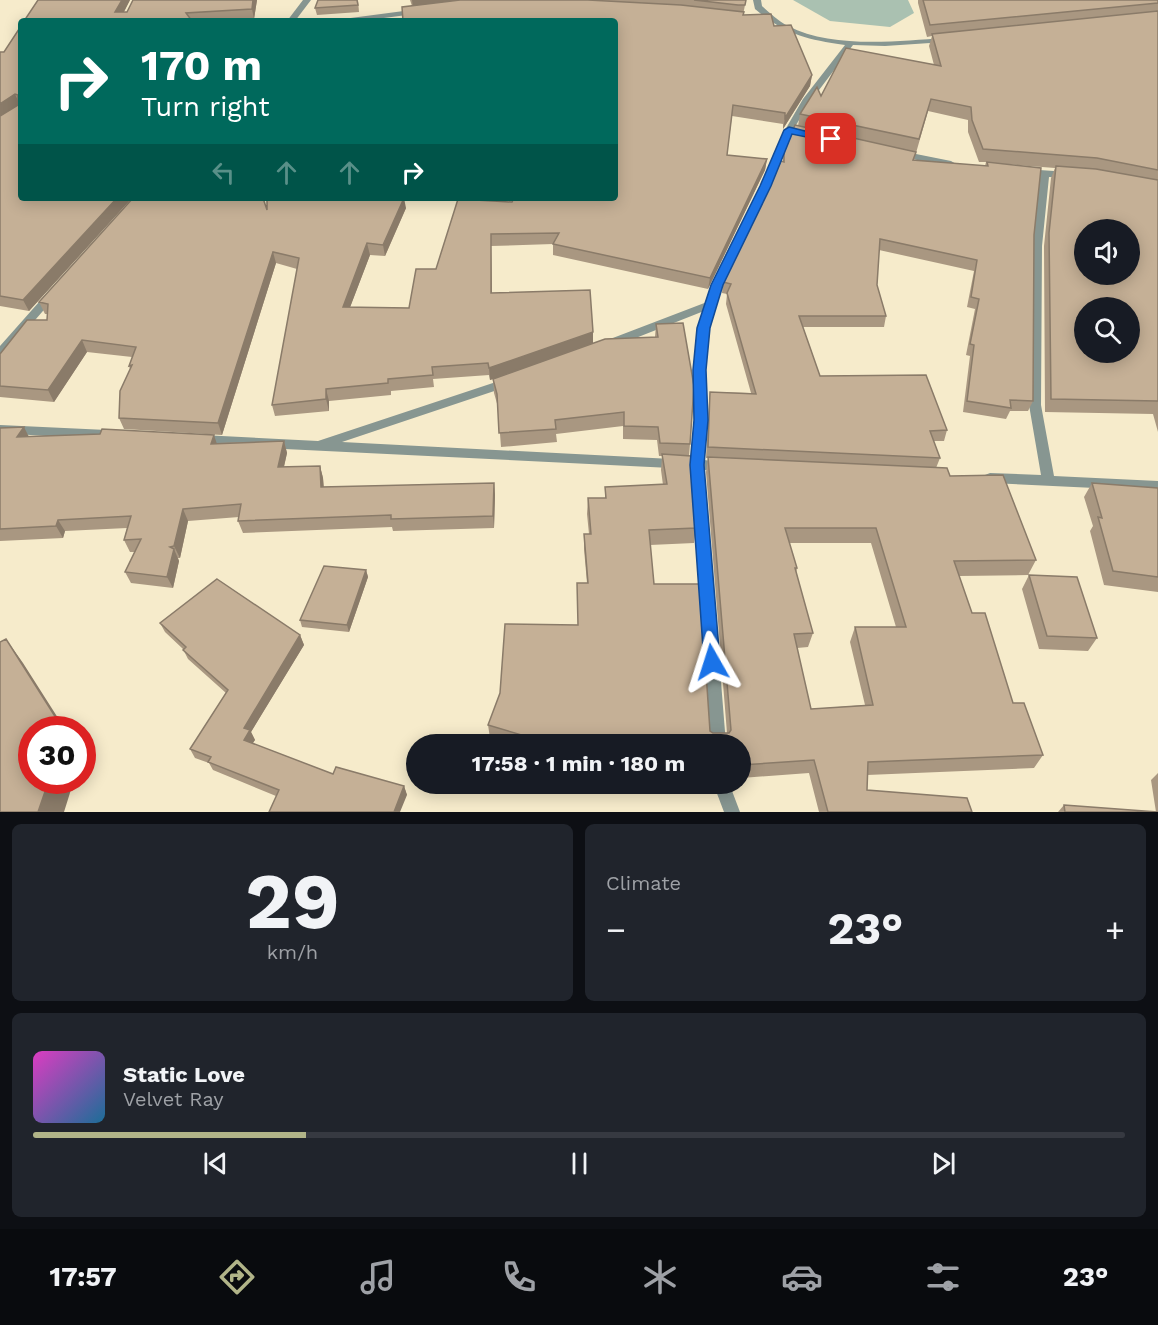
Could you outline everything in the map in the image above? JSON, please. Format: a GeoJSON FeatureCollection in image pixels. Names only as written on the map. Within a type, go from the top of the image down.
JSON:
{"type":"FeatureCollection","features":[{"type":"Feature","properties":{"kind":"street"},"geometry":{"type":"LineString","coordinates":[[293,18],[307,0]]}},
{"type":"Feature","properties":{"kind":"street"},"geometry":{"type":"LineString","coordinates":[[757,0],[758,7],[786,28],[831,42],[886,44],[953,39]]}},
{"type":"Feature","properties":{"kind":"street"},"geometry":{"type":"LineString","coordinates":[[365,18],[425,10]]}},
{"type":"Feature","properties":{"kind":"street"},"geometry":{"type":"LineString","coordinates":[[760,18],[772,18]]}},
{"type":"Feature","properties":{"kind":"street"},"geometry":{"type":"LineString","coordinates":[[717,734],[697,465],[701,420],[699,370],[704,328],[717,285],[765,186],[789,130],[806,101],[850,42]]}},
{"type":"Feature","properties":{"kind":"street"},"geometry":{"type":"LineString","coordinates":[[789,130],[800,133]]}},
{"type":"Feature","properties":{"kind":"street"},"geometry":{"type":"LineString","coordinates":[[892,152],[962,165]]}},
{"type":"Feature","properties":{"kind":"street"},"geometry":{"type":"LineString","coordinates":[[1009,171],[1080,176]]}},
{"type":"Feature","properties":{"kind":"street"},"geometry":{"type":"LineString","coordinates":[[1046,174],[1037,246],[1035,405],[1048,481]]}},
{"type":"Feature","properties":{"kind":"street"},"geometry":{"type":"LineString","coordinates":[[0,353],[59,286]]}},
{"type":"Feature","properties":{"kind":"street"},"geometry":{"type":"LineString","coordinates":[[602,347],[711,304]]}},
{"type":"Feature","properties":{"kind":"street"},"geometry":{"type":"LineString","coordinates":[[318,446],[517,379]]}},
{"type":"Feature","properties":{"kind":"street"},"geometry":{"type":"LineString","coordinates":[[0,429],[125,436]]}},
{"type":"Feature","properties":{"kind":"street"},"geometry":{"type":"LineString","coordinates":[[184,439],[742,467]]}},
{"type":"Feature","properties":{"kind":"street"},"geometry":{"type":"LineString","coordinates":[[976,478],[1158,486]]}},
{"type":"Feature","properties":{"kind":"street"},"geometry":{"type":"LineString","coordinates":[[725,794],[732,812]]}},
{"type":"Feature","properties":{"kind":"green space"},"geometry":{"type":"Polygon","coordinates":[[[793,0],[908,0],[914,13],[890,27],[830,21],[793,0]]]}},
{"type":"Feature","properties":{"kind":"building"},"geometry":{"type":"Polygon","coordinates":[[[38,0],[122,0],[115,12],[127,12],[133,0],[253,0],[252,9],[186,13],[190,18],[26,18],[38,0]]]}},
{"type":"Feature","properties":{"kind":"building"},"geometry":{"type":"Polygon","coordinates":[[[318,0],[357,0],[358,5],[315,8],[318,0]]]}},
{"type":"Feature","properties":{"kind":"building"},"geometry":{"type":"Polygon","coordinates":[[[460,0],[588,0],[681,5],[744,12],[743,15],[771,14],[774,26],[791,25],[812,75],[785,118],[785,113],[733,105],[727,155],[767,159],[710,278],[553,244],[559,233],[491,234],[491,293],[590,290],[593,332],[489,368],[488,363],[432,367],[433,375],[388,379],[388,383],[326,389],[326,399],[272,405],[299,258],[273,252],[218,423],[119,418],[120,391],[132,365],[129,366],[136,347],[82,340],[48,390],[0,386],[0,354],[27,320],[47,320],[48,304],[39,302],[130,201],[264,201],[267,210],[267,201],[403,201],[383,245],[367,243],[343,307],[409,308],[416,269],[436,269],[457,201],[618,201],[618,18],[403,18],[402,7],[460,0]]]}},
{"type":"Feature","properties":{"kind":"building"},"geometry":{"type":"Polygon","coordinates":[[[694,0],[746,0],[745,5],[738,5],[694,0]]]}},
{"type":"Feature","properties":{"kind":"building"},"geometry":{"type":"Polygon","coordinates":[[[923,0],[1158,0],[1158,3],[930,25],[923,0]]]}},
{"type":"Feature","properties":{"kind":"building"},"geometry":{"type":"Polygon","coordinates":[[[1158,11],[1158,170],[1097,158],[983,149],[972,120],[971,107],[931,99],[919,139],[800,114],[817,87],[821,96],[846,48],[941,66],[932,34],[1158,11]]]}},
{"type":"Feature","properties":{"kind":"building"},"geometry":{"type":"Polygon","coordinates":[[[18,31],[18,95],[15,94],[0,104],[0,52],[4,52],[18,31]]]}},
{"type":"Feature","properties":{"kind":"building"},"geometry":{"type":"Polygon","coordinates":[[[18,105],[18,201],[114,201],[23,300],[0,296],[0,116],[18,105]]]}},
{"type":"Feature","properties":{"kind":"building"},"geometry":{"type":"Polygon","coordinates":[[[795,125],[916,152],[913,160],[988,166],[987,162],[1041,168],[1034,235],[1033,401],[1010,400],[1011,408],[967,401],[974,345],[970,344],[979,299],[971,297],[977,260],[880,239],[877,285],[886,316],[799,316],[820,376],[926,375],[947,430],[930,431],[940,458],[708,447],[710,392],[756,394],[727,293],[731,284],[723,282],[781,161],[784,162],[784,152],[795,125]]]}},
{"type":"Feature","properties":{"kind":"building"},"geometry":{"type":"Polygon","coordinates":[[[1056,166],[1096,169],[1158,180],[1158,401],[1051,399],[1049,233],[1056,166]]]}},
{"type":"Feature","properties":{"kind":"building"},"geometry":{"type":"Polygon","coordinates":[[[683,323],[694,386],[690,444],[660,443],[658,427],[624,426],[624,412],[555,420],[556,429],[499,433],[497,394],[493,379],[605,339],[658,337],[656,324],[683,323]]]}},
{"type":"Feature","properties":{"kind":"building"},"geometry":{"type":"Polygon","coordinates":[[[24,427],[17,437],[100,434],[102,429],[214,435],[211,444],[284,441],[278,467],[320,466],[321,487],[494,483],[493,516],[391,519],[391,515],[238,521],[241,504],[183,509],[174,546],[170,547],[174,549],[167,577],[125,572],[141,539],[124,540],[131,516],[58,520],[56,526],[0,529],[0,428],[24,427]]]}},
{"type":"Feature","properties":{"kind":"building"},"geometry":{"type":"Polygon","coordinates":[[[662,454],[691,456],[696,528],[649,530],[654,584],[700,584],[710,731],[729,733],[731,730],[708,457],[947,468],[950,476],[1003,475],[1036,560],[954,561],[972,613],[985,613],[1013,703],[1024,703],[1043,755],[868,762],[867,790],[967,798],[972,812],[828,812],[814,760],[751,764],[751,734],[518,734],[488,725],[500,693],[505,624],[578,625],[577,583],[588,583],[584,534],[591,534],[588,498],[606,498],[605,487],[667,484],[662,454]],[[785,528],[813,633],[794,634],[811,709],[873,705],[855,627],[906,627],[876,528],[785,528]]]}},
{"type":"Feature","properties":{"kind":"building"},"geometry":{"type":"Polygon","coordinates":[[[1092,483],[1158,488],[1158,577],[1113,571],[1098,517],[1102,518],[1092,483]]]}},
{"type":"Feature","properties":{"kind":"building"},"geometry":{"type":"Polygon","coordinates":[[[324,566],[366,570],[347,625],[300,620],[324,566]]]}},
{"type":"Feature","properties":{"kind":"building"},"geometry":{"type":"Polygon","coordinates":[[[1029,575],[1077,577],[1097,638],[1047,636],[1029,575]]]}},
{"type":"Feature","properties":{"kind":"building"},"geometry":{"type":"Polygon","coordinates":[[[217,579],[300,635],[244,728],[250,730],[244,740],[333,774],[336,767],[404,786],[394,812],[269,812],[279,790],[208,762],[211,757],[190,749],[228,690],[183,650],[186,647],[160,623],[217,579]]]}},
{"type":"Feature","properties":{"kind":"building"},"geometry":{"type":"Polygon","coordinates":[[[6,639],[55,716],[18,716],[18,794],[44,794],[38,812],[0,812],[0,642],[6,639]]]}},
{"type":"Feature","properties":{"kind":"building"},"geometry":{"type":"Polygon","coordinates":[[[1064,805],[1158,812],[1065,812],[1064,805]]]}},
{"type":"Feature","properties":{"kind":"route"},"geometry":{"type":"LineString","coordinates":[[712,662],[705,598],[697,465],[701,420],[699,370],[704,328],[717,285],[765,186],[789,130],[831,139]]}}]}
